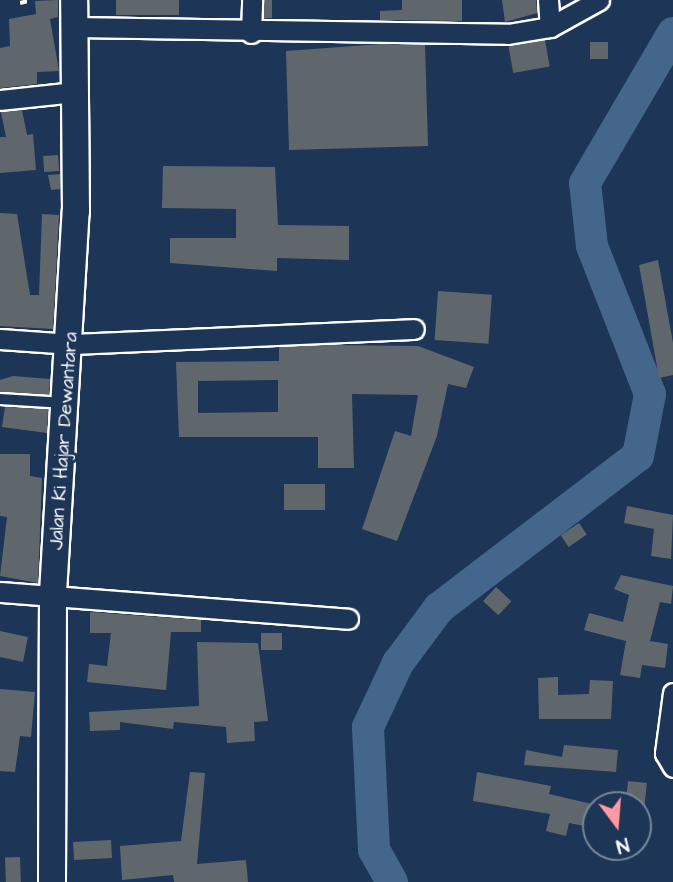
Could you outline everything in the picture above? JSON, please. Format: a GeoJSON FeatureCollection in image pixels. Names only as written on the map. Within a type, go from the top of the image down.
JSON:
{"type":"FeatureCollection","features":[{"type":"Feature","properties":{"kind":"main road","name":"Jalan Ki Hajar Dewantara"},"geometry":{"type":"LineString","coordinates":[[52,882],[54,593],[71,344],[74,0]]}},
{"type":"Feature","properties":{"kind":"street"},"geometry":{"type":"LineString","coordinates":[[251,33],[252,0]]}},
{"type":"Feature","properties":{"kind":"street"},"geometry":{"type":"LineString","coordinates":[[548,0],[550,27]]}},
{"type":"Feature","properties":{"kind":"street"},"geometry":{"type":"LineString","coordinates":[[74,27],[251,33],[508,34],[550,27],[598,0]]}},
{"type":"Feature","properties":{"kind":"street"},"geometry":{"type":"LineString","coordinates":[[0,100],[75,92]]}},
{"type":"Feature","properties":{"kind":"street"},"geometry":{"type":"LineString","coordinates":[[0,339],[71,344],[414,329]]}},
{"type":"Feature","properties":{"kind":"street"},"geometry":{"type":"LineString","coordinates":[[0,592],[54,593],[348,619]]}},
{"type":"Feature","properties":{"kind":"street"},"geometry":{"type":"LineString","coordinates":[[673,693],[665,753],[673,767]]}},
{"type":"Feature","properties":{"kind":"lane"},"geometry":{"type":"LineString","coordinates":[[0,400],[65,403]]}},
{"type":"Feature","properties":{"kind":"path"},"geometry":{"type":"LineString","coordinates":[[20,3],[32,0]]}},
{"type":"Feature","properties":{"kind":"building"},"geometry":{"type":"Polygon","coordinates":[[[58,0],[58,17],[50,19],[59,71],[37,72],[37,84],[0,88],[0,48],[10,46],[9,19],[36,14],[35,1],[58,0]]]}},
{"type":"Feature","properties":{"kind":"building"},"geometry":{"type":"Polygon","coordinates":[[[116,0],[179,0],[179,15],[116,15],[116,0]]]}},
{"type":"Feature","properties":{"kind":"building"},"geometry":{"type":"Polygon","coordinates":[[[264,0],[272,0],[272,18],[264,18],[264,0]]]}},
{"type":"Feature","properties":{"kind":"building"},"geometry":{"type":"Polygon","coordinates":[[[402,0],[462,0],[462,21],[380,20],[380,11],[402,10],[402,0]]]}},
{"type":"Feature","properties":{"kind":"building"},"geometry":{"type":"Polygon","coordinates":[[[502,0],[536,0],[537,13],[505,22],[502,0]]]}},
{"type":"Feature","properties":{"kind":"building"},"geometry":{"type":"Polygon","coordinates":[[[545,40],[550,67],[513,73],[509,46],[545,40]]]}},
{"type":"Feature","properties":{"kind":"building"},"geometry":{"type":"Polygon","coordinates":[[[590,42],[608,42],[608,59],[590,59],[590,42]]]}},
{"type":"Feature","properties":{"kind":"building"},"geometry":{"type":"Polygon","coordinates":[[[381,44],[425,45],[428,146],[289,150],[286,51],[381,44]]]}},
{"type":"Feature","properties":{"kind":"building"},"geometry":{"type":"Polygon","coordinates":[[[22,110],[27,135],[33,134],[36,170],[0,173],[0,137],[6,137],[1,112],[22,110]]]}},
{"type":"Feature","properties":{"kind":"building"},"geometry":{"type":"Polygon","coordinates":[[[58,155],[59,171],[44,172],[43,156],[58,155]]]}},
{"type":"Feature","properties":{"kind":"building"},"geometry":{"type":"Polygon","coordinates":[[[163,166],[275,167],[278,225],[349,226],[349,260],[277,258],[277,271],[170,263],[170,238],[236,238],[236,209],[162,208],[163,166]]]}},
{"type":"Feature","properties":{"kind":"building"},"geometry":{"type":"Polygon","coordinates":[[[60,174],[60,189],[51,190],[48,175],[60,174]]]}},
{"type":"Feature","properties":{"kind":"building"},"geometry":{"type":"Polygon","coordinates":[[[0,213],[17,214],[30,295],[39,295],[42,214],[59,215],[53,329],[0,326],[0,213]]]}},
{"type":"Feature","properties":{"kind":"building"},"geometry":{"type":"Polygon","coordinates":[[[658,260],[673,343],[673,375],[659,378],[639,265],[658,260]]]}},
{"type":"Feature","properties":{"kind":"building"},"geometry":{"type":"Polygon","coordinates":[[[438,291],[492,295],[488,344],[435,340],[438,291]]]}},
{"type":"Feature","properties":{"kind":"building"},"geometry":{"type":"Polygon","coordinates":[[[418,346],[474,367],[466,388],[448,384],[437,436],[397,541],[362,529],[395,431],[411,436],[418,395],[352,394],[354,468],[318,468],[318,437],[179,437],[176,362],[279,361],[279,347],[418,346]],[[278,380],[198,381],[198,413],[278,412],[278,380]]]}},
{"type":"Feature","properties":{"kind":"building"},"geometry":{"type":"Polygon","coordinates":[[[13,376],[50,379],[49,395],[0,392],[0,380],[13,376]]]}},
{"type":"Feature","properties":{"kind":"building"},"geometry":{"type":"Polygon","coordinates":[[[5,407],[48,409],[47,433],[2,427],[5,407]]]}},
{"type":"Feature","properties":{"kind":"building"},"geometry":{"type":"Polygon","coordinates":[[[0,454],[30,454],[30,476],[42,478],[38,583],[0,576],[7,517],[0,516],[0,454]]]}},
{"type":"Feature","properties":{"kind":"building"},"geometry":{"type":"Polygon","coordinates":[[[284,484],[325,484],[325,510],[284,510],[284,484]]]}},
{"type":"Feature","properties":{"kind":"building"},"geometry":{"type":"Polygon","coordinates":[[[627,506],[673,515],[671,559],[651,556],[654,529],[624,523],[627,506]]]}},
{"type":"Feature","properties":{"kind":"building"},"geometry":{"type":"Polygon","coordinates":[[[579,523],[587,535],[569,547],[561,535],[579,523]]]}},
{"type":"Feature","properties":{"kind":"building"},"geometry":{"type":"Polygon","coordinates":[[[621,575],[673,586],[671,604],[660,602],[650,641],[668,644],[665,668],[642,665],[640,678],[620,675],[626,641],[584,630],[589,613],[623,622],[629,595],[614,589],[621,575]]]}},
{"type":"Feature","properties":{"kind":"building"},"geometry":{"type":"Polygon","coordinates":[[[496,587],[511,601],[498,615],[483,601],[496,587]]]}},
{"type":"Feature","properties":{"kind":"building"},"geometry":{"type":"Polygon","coordinates":[[[90,612],[201,620],[201,632],[171,632],[166,690],[87,682],[89,664],[107,666],[111,633],[90,633],[90,612]]]}},
{"type":"Feature","properties":{"kind":"building"},"geometry":{"type":"Polygon","coordinates":[[[0,631],[28,637],[23,662],[0,657],[0,631]]]}},
{"type":"Feature","properties":{"kind":"building"},"geometry":{"type":"Polygon","coordinates":[[[261,633],[282,633],[282,650],[261,650],[261,633]]]}},
{"type":"Feature","properties":{"kind":"building"},"geometry":{"type":"Polygon","coordinates":[[[197,642],[258,643],[268,721],[254,722],[255,741],[227,743],[226,727],[174,722],[173,729],[120,722],[120,730],[90,731],[89,712],[199,706],[197,642]]]}},
{"type":"Feature","properties":{"kind":"building"},"geometry":{"type":"Polygon","coordinates":[[[558,677],[558,695],[589,694],[590,680],[613,681],[611,719],[539,719],[538,678],[558,677]]]}},
{"type":"Feature","properties":{"kind":"building"},"geometry":{"type":"Polygon","coordinates":[[[0,689],[35,692],[31,737],[20,736],[15,772],[0,771],[0,689]]]}},
{"type":"Feature","properties":{"kind":"building"},"geometry":{"type":"Polygon","coordinates":[[[564,745],[618,750],[616,772],[524,765],[526,750],[562,757],[564,745]]]}},
{"type":"Feature","properties":{"kind":"building"},"geometry":{"type":"Polygon","coordinates":[[[190,772],[205,773],[197,864],[246,860],[248,882],[174,882],[173,875],[122,880],[120,846],[181,841],[190,772]]]}},
{"type":"Feature","properties":{"kind":"building"},"geometry":{"type":"Polygon","coordinates":[[[477,772],[551,786],[549,794],[582,802],[582,825],[569,823],[566,836],[546,831],[550,814],[473,801],[477,772]]]}},
{"type":"Feature","properties":{"kind":"building"},"geometry":{"type":"Polygon","coordinates":[[[628,781],[647,783],[646,791],[627,791],[628,781]]]}},
{"type":"Feature","properties":{"kind":"building"},"geometry":{"type":"Polygon","coordinates":[[[111,840],[112,858],[74,860],[73,842],[111,840]]]}},
{"type":"Feature","properties":{"kind":"building"},"geometry":{"type":"Polygon","coordinates":[[[20,857],[21,882],[6,882],[5,858],[20,857]]]}},
{"type":"Feature","properties":{"kind":"waterway"},"geometry":{"type":"LineString","coordinates":[[392,882],[374,850],[368,727],[398,663],[439,608],[638,456],[650,394],[592,246],[585,183],[673,33]]}}]}
